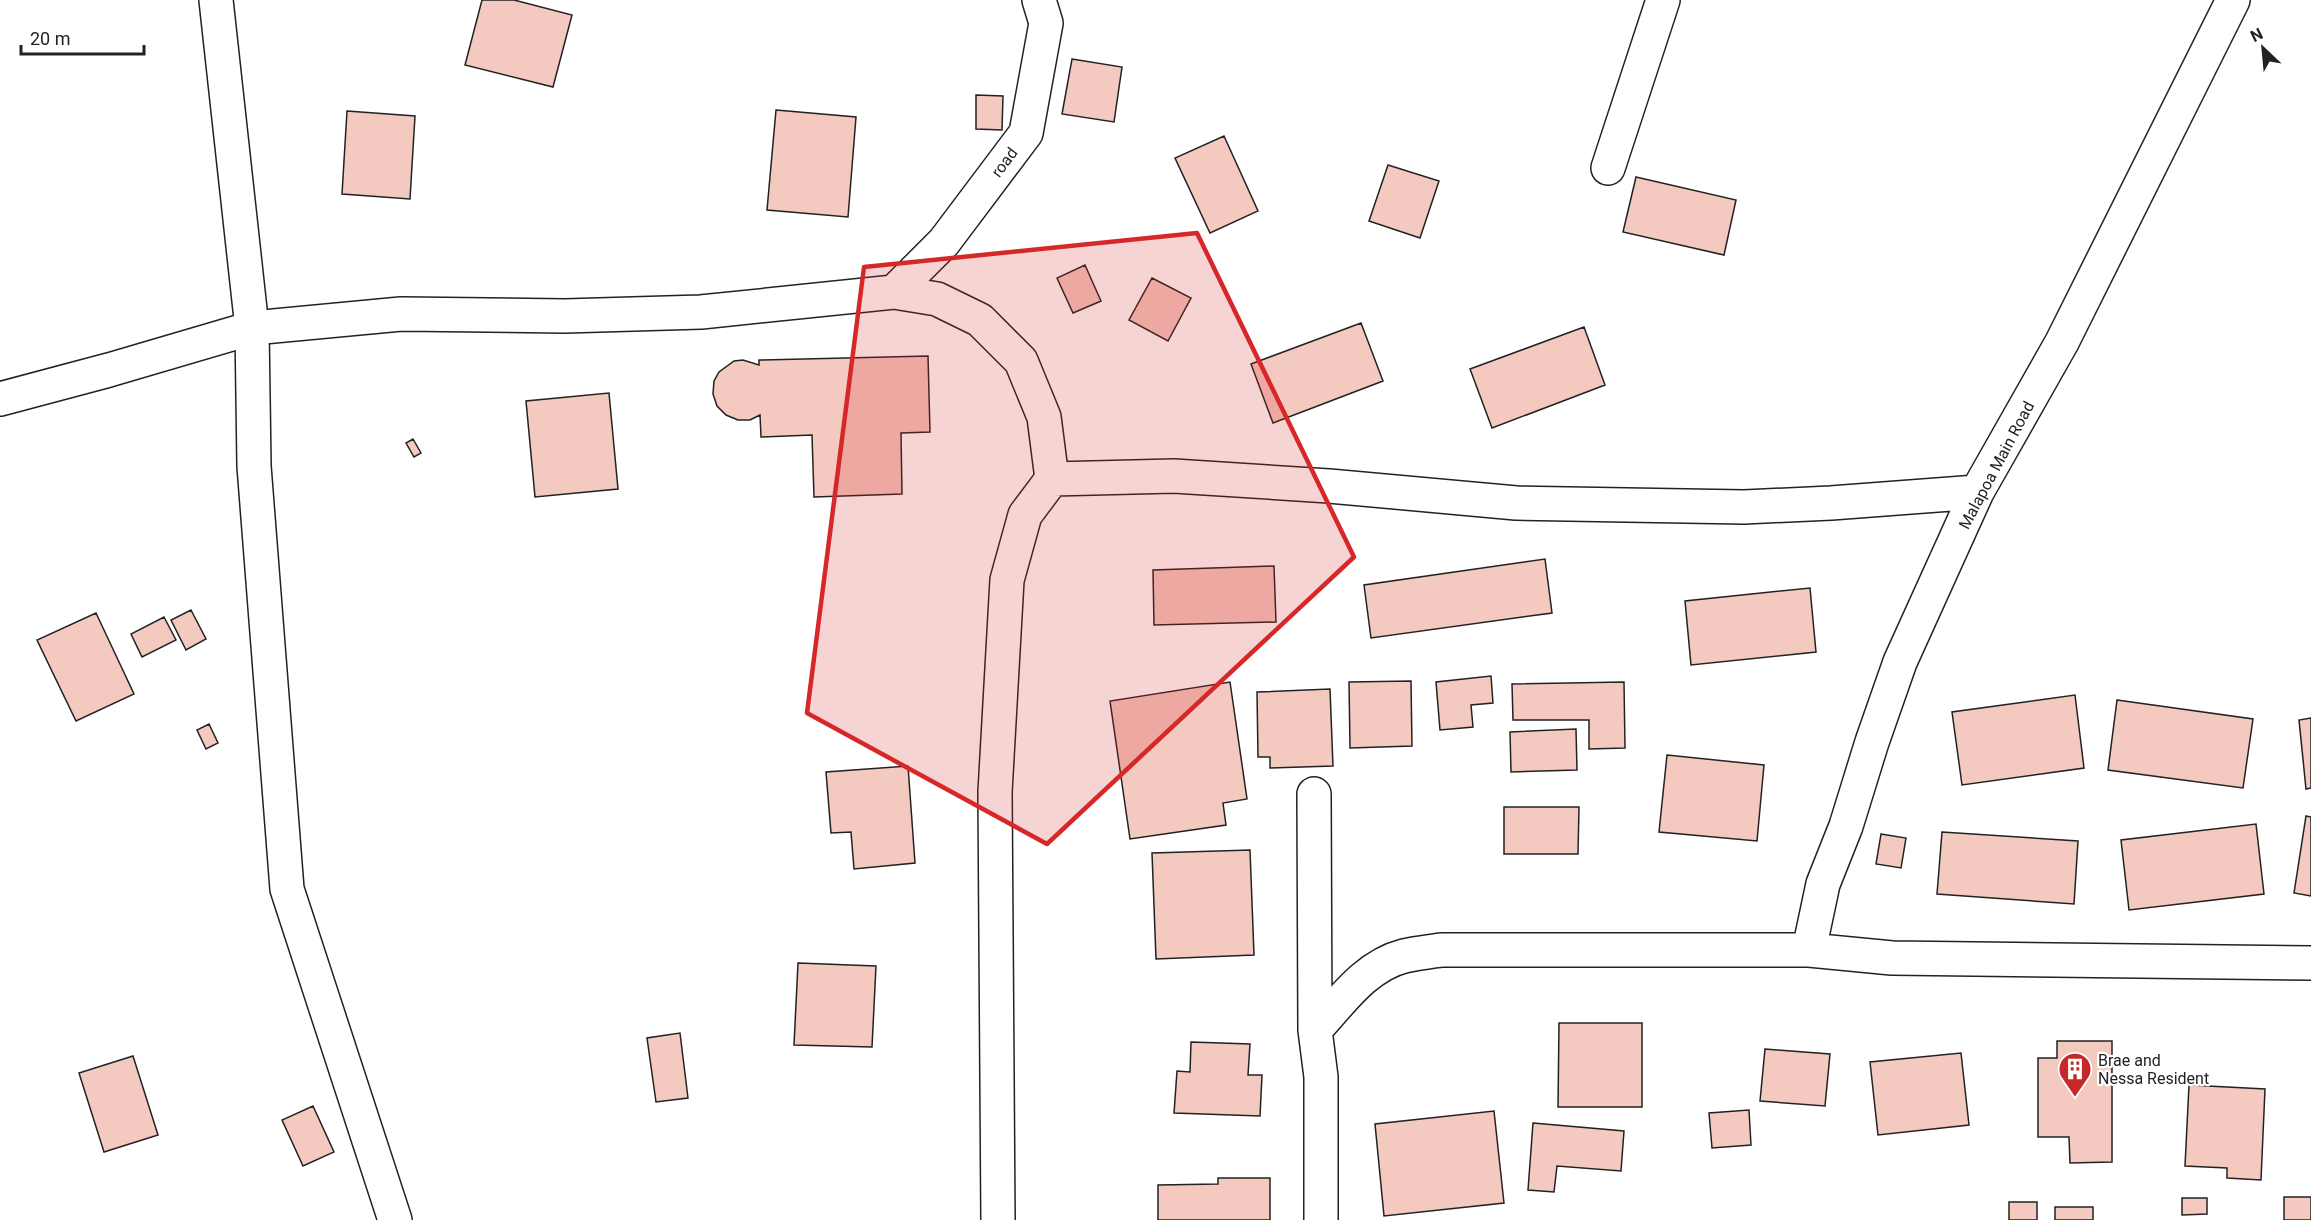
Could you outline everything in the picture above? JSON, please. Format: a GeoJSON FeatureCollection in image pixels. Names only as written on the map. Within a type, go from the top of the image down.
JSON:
{"type":"FeatureCollection","features":[{"type":"Feature","properties":{"kind":"street"},"geometry":{"type":"LineString","coordinates":[[216,0],[252,328],[254,466],[287,889],[395,1220]]}},
{"type":"Feature","properties":{"kind":"street","name":"road"},"geometry":{"type":"LineString","coordinates":[[894,292],[944,242],[1026,133],[1046,23],[1039,0]]}},
{"type":"Feature","properties":{"kind":"street"},"geometry":{"type":"LineString","coordinates":[[1608,168],[1663,0]]}},
{"type":"Feature","properties":{"kind":"street","name":"Malapoa Main Road"},"geometry":{"type":"LineString","coordinates":[[1809,950],[1823,884],[1846,826],[1900,662],[1977,492],[2062,342],[2233,0]]}},
{"type":"Feature","properties":{"kind":"street"},"geometry":{"type":"LineString","coordinates":[[0,399],[252,328],[401,314],[565,316],[701,312],[894,292],[937,299],[980,320],[1021,361],[1044,417],[1052,479],[1025,515],[1006,580],[995,792],[998,1220]]}},
{"type":"Feature","properties":{"kind":"street"},"geometry":{"type":"LineString","coordinates":[[1052,479],[1174,476],[1329,486],[1516,503],[1744,507],[1977,492]]}},
{"type":"Feature","properties":{"kind":"street"},"geometry":{"type":"LineString","coordinates":[[1314,794],[1315,1030],[1321,1077],[1321,1220]]}},
{"type":"Feature","properties":{"kind":"street"},"geometry":{"type":"LineString","coordinates":[[1315,1030],[1361,979],[1383,964],[1403,956],[1441,950],[1809,950],[1892,958],[2311,963]]}},
{"type":"Feature","properties":{"kind":"highlighted area"},"geometry":{"type":"Polygon","coordinates":[[[1197,233],[1354,557],[1047,844],[807,713],[864,267],[1197,233]]]}},
{"type":"Feature","properties":{"kind":"building"},"geometry":{"type":"Polygon","coordinates":[[[482,0],[514,0],[572,15],[553,87],[465,65],[482,0]]]}},
{"type":"Feature","properties":{"kind":"building"},"geometry":{"type":"Polygon","coordinates":[[[1072,59],[1122,67],[1114,122],[1062,114],[1072,59]]]}},
{"type":"Feature","properties":{"kind":"building"},"geometry":{"type":"Polygon","coordinates":[[[976,95],[1003,96],[1002,130],[976,129],[976,95]]]}},
{"type":"Feature","properties":{"kind":"building"},"geometry":{"type":"Polygon","coordinates":[[[776,110],[856,117],[848,217],[767,210],[776,110]]]}},
{"type":"Feature","properties":{"kind":"building"},"geometry":{"type":"Polygon","coordinates":[[[347,111],[415,116],[410,199],[342,194],[347,111]]]}},
{"type":"Feature","properties":{"kind":"building"},"geometry":{"type":"Polygon","coordinates":[[[1224,136],[1258,211],[1210,233],[1175,158],[1224,136]]]}},
{"type":"Feature","properties":{"kind":"building"},"geometry":{"type":"Polygon","coordinates":[[[1388,165],[1439,181],[1420,238],[1369,221],[1388,165]]]}},
{"type":"Feature","properties":{"kind":"building"},"geometry":{"type":"Polygon","coordinates":[[[1636,177],[1736,200],[1724,255],[1623,232],[1636,177]]]}},
{"type":"Feature","properties":{"kind":"building"},"geometry":{"type":"Polygon","coordinates":[[[1085,265],[1101,301],[1073,313],[1057,278],[1085,265]]]}},
{"type":"Feature","properties":{"kind":"building"},"geometry":{"type":"Polygon","coordinates":[[[1152,278],[1191,298],[1168,341],[1129,320],[1152,278]]]}},
{"type":"Feature","properties":{"kind":"building"},"geometry":{"type":"Polygon","coordinates":[[[1361,323],[1383,381],[1273,423],[1251,364],[1361,323]]]}},
{"type":"Feature","properties":{"kind":"building"},"geometry":{"type":"Polygon","coordinates":[[[1584,327],[1605,385],[1492,428],[1470,369],[1584,327]]]}},
{"type":"Feature","properties":{"kind":"building"},"geometry":{"type":"Polygon","coordinates":[[[928,356],[930,432],[901,433],[902,494],[814,497],[812,435],[761,437],[760,415],[750,420],[738,420],[726,415],[717,406],[713,394],[714,381],[719,372],[734,361],[743,360],[759,365],[759,360],[928,356]]]}},
{"type":"Feature","properties":{"kind":"building"},"geometry":{"type":"Polygon","coordinates":[[[609,393],[618,489],[535,497],[526,401],[609,393]]]}},
{"type":"Feature","properties":{"kind":"building"},"geometry":{"type":"Polygon","coordinates":[[[413,439],[421,453],[414,457],[406,443],[413,439]]]}},
{"type":"Feature","properties":{"kind":"building"},"geometry":{"type":"Polygon","coordinates":[[[1545,559],[1552,613],[1371,638],[1364,585],[1545,559]]]}},
{"type":"Feature","properties":{"kind":"building"},"geometry":{"type":"Polygon","coordinates":[[[1274,566],[1276,622],[1154,625],[1153,570],[1274,566]]]}},
{"type":"Feature","properties":{"kind":"building"},"geometry":{"type":"Polygon","coordinates":[[[1810,588],[1816,652],[1691,665],[1685,601],[1810,588]]]}},
{"type":"Feature","properties":{"kind":"building"},"geometry":{"type":"Polygon","coordinates":[[[191,610],[206,639],[186,650],[171,620],[191,610]]]}},
{"type":"Feature","properties":{"kind":"building"},"geometry":{"type":"Polygon","coordinates":[[[96,613],[134,694],[76,721],[37,640],[96,613]]]}},
{"type":"Feature","properties":{"kind":"building"},"geometry":{"type":"Polygon","coordinates":[[[164,617],[176,640],[142,657],[131,634],[164,617]]]}},
{"type":"Feature","properties":{"kind":"building"},"geometry":{"type":"Polygon","coordinates":[[[1491,676],[1493,703],[1471,705],[1473,727],[1440,730],[1436,682],[1491,676]]]}},
{"type":"Feature","properties":{"kind":"building"},"geometry":{"type":"Polygon","coordinates":[[[1411,681],[1412,746],[1350,748],[1349,682],[1411,681]]]}},
{"type":"Feature","properties":{"kind":"building"},"geometry":{"type":"Polygon","coordinates":[[[1230,682],[1247,799],[1223,803],[1226,825],[1130,839],[1110,701],[1230,682]]]}},
{"type":"Feature","properties":{"kind":"building"},"geometry":{"type":"Polygon","coordinates":[[[1624,682],[1625,748],[1589,749],[1589,720],[1513,720],[1512,684],[1624,682]]]}},
{"type":"Feature","properties":{"kind":"building"},"geometry":{"type":"Polygon","coordinates":[[[1330,689],[1333,766],[1270,768],[1270,757],[1258,757],[1257,692],[1330,689]]]}},
{"type":"Feature","properties":{"kind":"building"},"geometry":{"type":"Polygon","coordinates":[[[2075,695],[2084,768],[1962,785],[1952,712],[2075,695]]]}},
{"type":"Feature","properties":{"kind":"building"},"geometry":{"type":"Polygon","coordinates":[[[2117,700],[2253,719],[2243,788],[2108,770],[2117,700]]]}},
{"type":"Feature","properties":{"kind":"building"},"geometry":{"type":"Polygon","coordinates":[[[2311,718],[2311,788],[2306,789],[2299,720],[2311,718]]]}},
{"type":"Feature","properties":{"kind":"building"},"geometry":{"type":"Polygon","coordinates":[[[209,724],[218,743],[206,749],[197,730],[209,724]]]}},
{"type":"Feature","properties":{"kind":"building"},"geometry":{"type":"Polygon","coordinates":[[[1576,729],[1577,770],[1511,772],[1510,732],[1576,729]]]}},
{"type":"Feature","properties":{"kind":"building"},"geometry":{"type":"Polygon","coordinates":[[[1667,755],[1764,765],[1757,841],[1659,832],[1667,755]]]}},
{"type":"Feature","properties":{"kind":"building"},"geometry":{"type":"Polygon","coordinates":[[[908,766],[915,863],[854,869],[851,832],[831,833],[826,772],[908,766]]]}},
{"type":"Feature","properties":{"kind":"building"},"geometry":{"type":"Polygon","coordinates":[[[1504,807],[1579,807],[1578,854],[1504,854],[1504,807]]]}},
{"type":"Feature","properties":{"kind":"building"},"geometry":{"type":"Polygon","coordinates":[[[2306,816],[2311,817],[2311,896],[2294,893],[2306,816]]]}},
{"type":"Feature","properties":{"kind":"building"},"geometry":{"type":"Polygon","coordinates":[[[2256,824],[2264,894],[2129,910],[2121,840],[2256,824]]]}},
{"type":"Feature","properties":{"kind":"building"},"geometry":{"type":"Polygon","coordinates":[[[1942,832],[2078,841],[2074,904],[1937,894],[1942,832]]]}},
{"type":"Feature","properties":{"kind":"building"},"geometry":{"type":"Polygon","coordinates":[[[1881,834],[1906,838],[1901,868],[1876,864],[1881,834]]]}},
{"type":"Feature","properties":{"kind":"building"},"geometry":{"type":"Polygon","coordinates":[[[1250,850],[1254,955],[1156,959],[1152,853],[1250,850]]]}},
{"type":"Feature","properties":{"kind":"building"},"geometry":{"type":"Polygon","coordinates":[[[798,963],[876,966],[872,1047],[794,1045],[798,963]]]}},
{"type":"Feature","properties":{"kind":"building"},"geometry":{"type":"Polygon","coordinates":[[[1559,1023],[1642,1023],[1642,1107],[1558,1107],[1559,1023]]]}},
{"type":"Feature","properties":{"kind":"building"},"geometry":{"type":"Polygon","coordinates":[[[680,1033],[688,1098],[656,1102],[647,1038],[680,1033]]]}},
{"type":"Feature","properties":{"kind":"building","name":"Brae and Nessa Resident"},"geometry":{"type":"Polygon","coordinates":[[[2057,1041],[2112,1041],[2112,1162],[2070,1163],[2069,1137],[2038,1137],[2038,1058],[2057,1058],[2057,1041]]]}},
{"type":"Feature","properties":{"kind":"building"},"geometry":{"type":"Polygon","coordinates":[[[1191,1042],[1250,1044],[1248,1075],[1262,1075],[1260,1116],[1174,1113],[1177,1071],[1190,1072],[1191,1042]]]}},
{"type":"Feature","properties":{"kind":"building"},"geometry":{"type":"Polygon","coordinates":[[[1765,1049],[1830,1054],[1825,1106],[1760,1101],[1765,1049]]]}},
{"type":"Feature","properties":{"kind":"building"},"geometry":{"type":"Polygon","coordinates":[[[1961,1053],[1969,1125],[1878,1135],[1870,1062],[1961,1053]]]}},
{"type":"Feature","properties":{"kind":"building"},"geometry":{"type":"Polygon","coordinates":[[[133,1056],[158,1135],[104,1152],[79,1073],[133,1056]]]}},
{"type":"Feature","properties":{"kind":"building"},"geometry":{"type":"Polygon","coordinates":[[[2189,1085],[2265,1089],[2261,1180],[2227,1178],[2227,1168],[2185,1166],[2189,1085]]]}},
{"type":"Feature","properties":{"kind":"building"},"geometry":{"type":"Polygon","coordinates":[[[313,1106],[334,1152],[303,1166],[282,1120],[313,1106]]]}},
{"type":"Feature","properties":{"kind":"building"},"geometry":{"type":"Polygon","coordinates":[[[1749,1110],[1751,1145],[1712,1148],[1709,1113],[1749,1110]]]}},
{"type":"Feature","properties":{"kind":"building"},"geometry":{"type":"Polygon","coordinates":[[[1494,1111],[1504,1203],[1384,1216],[1375,1124],[1494,1111]]]}},
{"type":"Feature","properties":{"kind":"building"},"geometry":{"type":"Polygon","coordinates":[[[1533,1123],[1624,1131],[1621,1171],[1557,1166],[1554,1192],[1528,1190],[1533,1123]]]}},
{"type":"Feature","properties":{"kind":"building"},"geometry":{"type":"Polygon","coordinates":[[[1218,1178],[1270,1178],[1270,1220],[1158,1220],[1158,1185],[1218,1184],[1218,1178]]]}},
{"type":"Feature","properties":{"kind":"building"},"geometry":{"type":"Polygon","coordinates":[[[2284,1197],[2311,1197],[2311,1220],[2284,1220],[2284,1197]]]}},
{"type":"Feature","properties":{"kind":"building"},"geometry":{"type":"Polygon","coordinates":[[[2182,1198],[2207,1198],[2207,1214],[2182,1215],[2182,1198]]]}},
{"type":"Feature","properties":{"kind":"building"},"geometry":{"type":"Polygon","coordinates":[[[2009,1202],[2037,1202],[2037,1220],[2009,1220],[2009,1202]]]}},
{"type":"Feature","properties":{"kind":"building"},"geometry":{"type":"Polygon","coordinates":[[[2055,1207],[2093,1207],[2093,1220],[2055,1220],[2055,1207]]]}},
{"type":"Feature","properties":{"kind":"place","name":"Brae and Nessa Resident"},"geometry":{"type":"Point","coordinates":[2075,1098]}}]}
